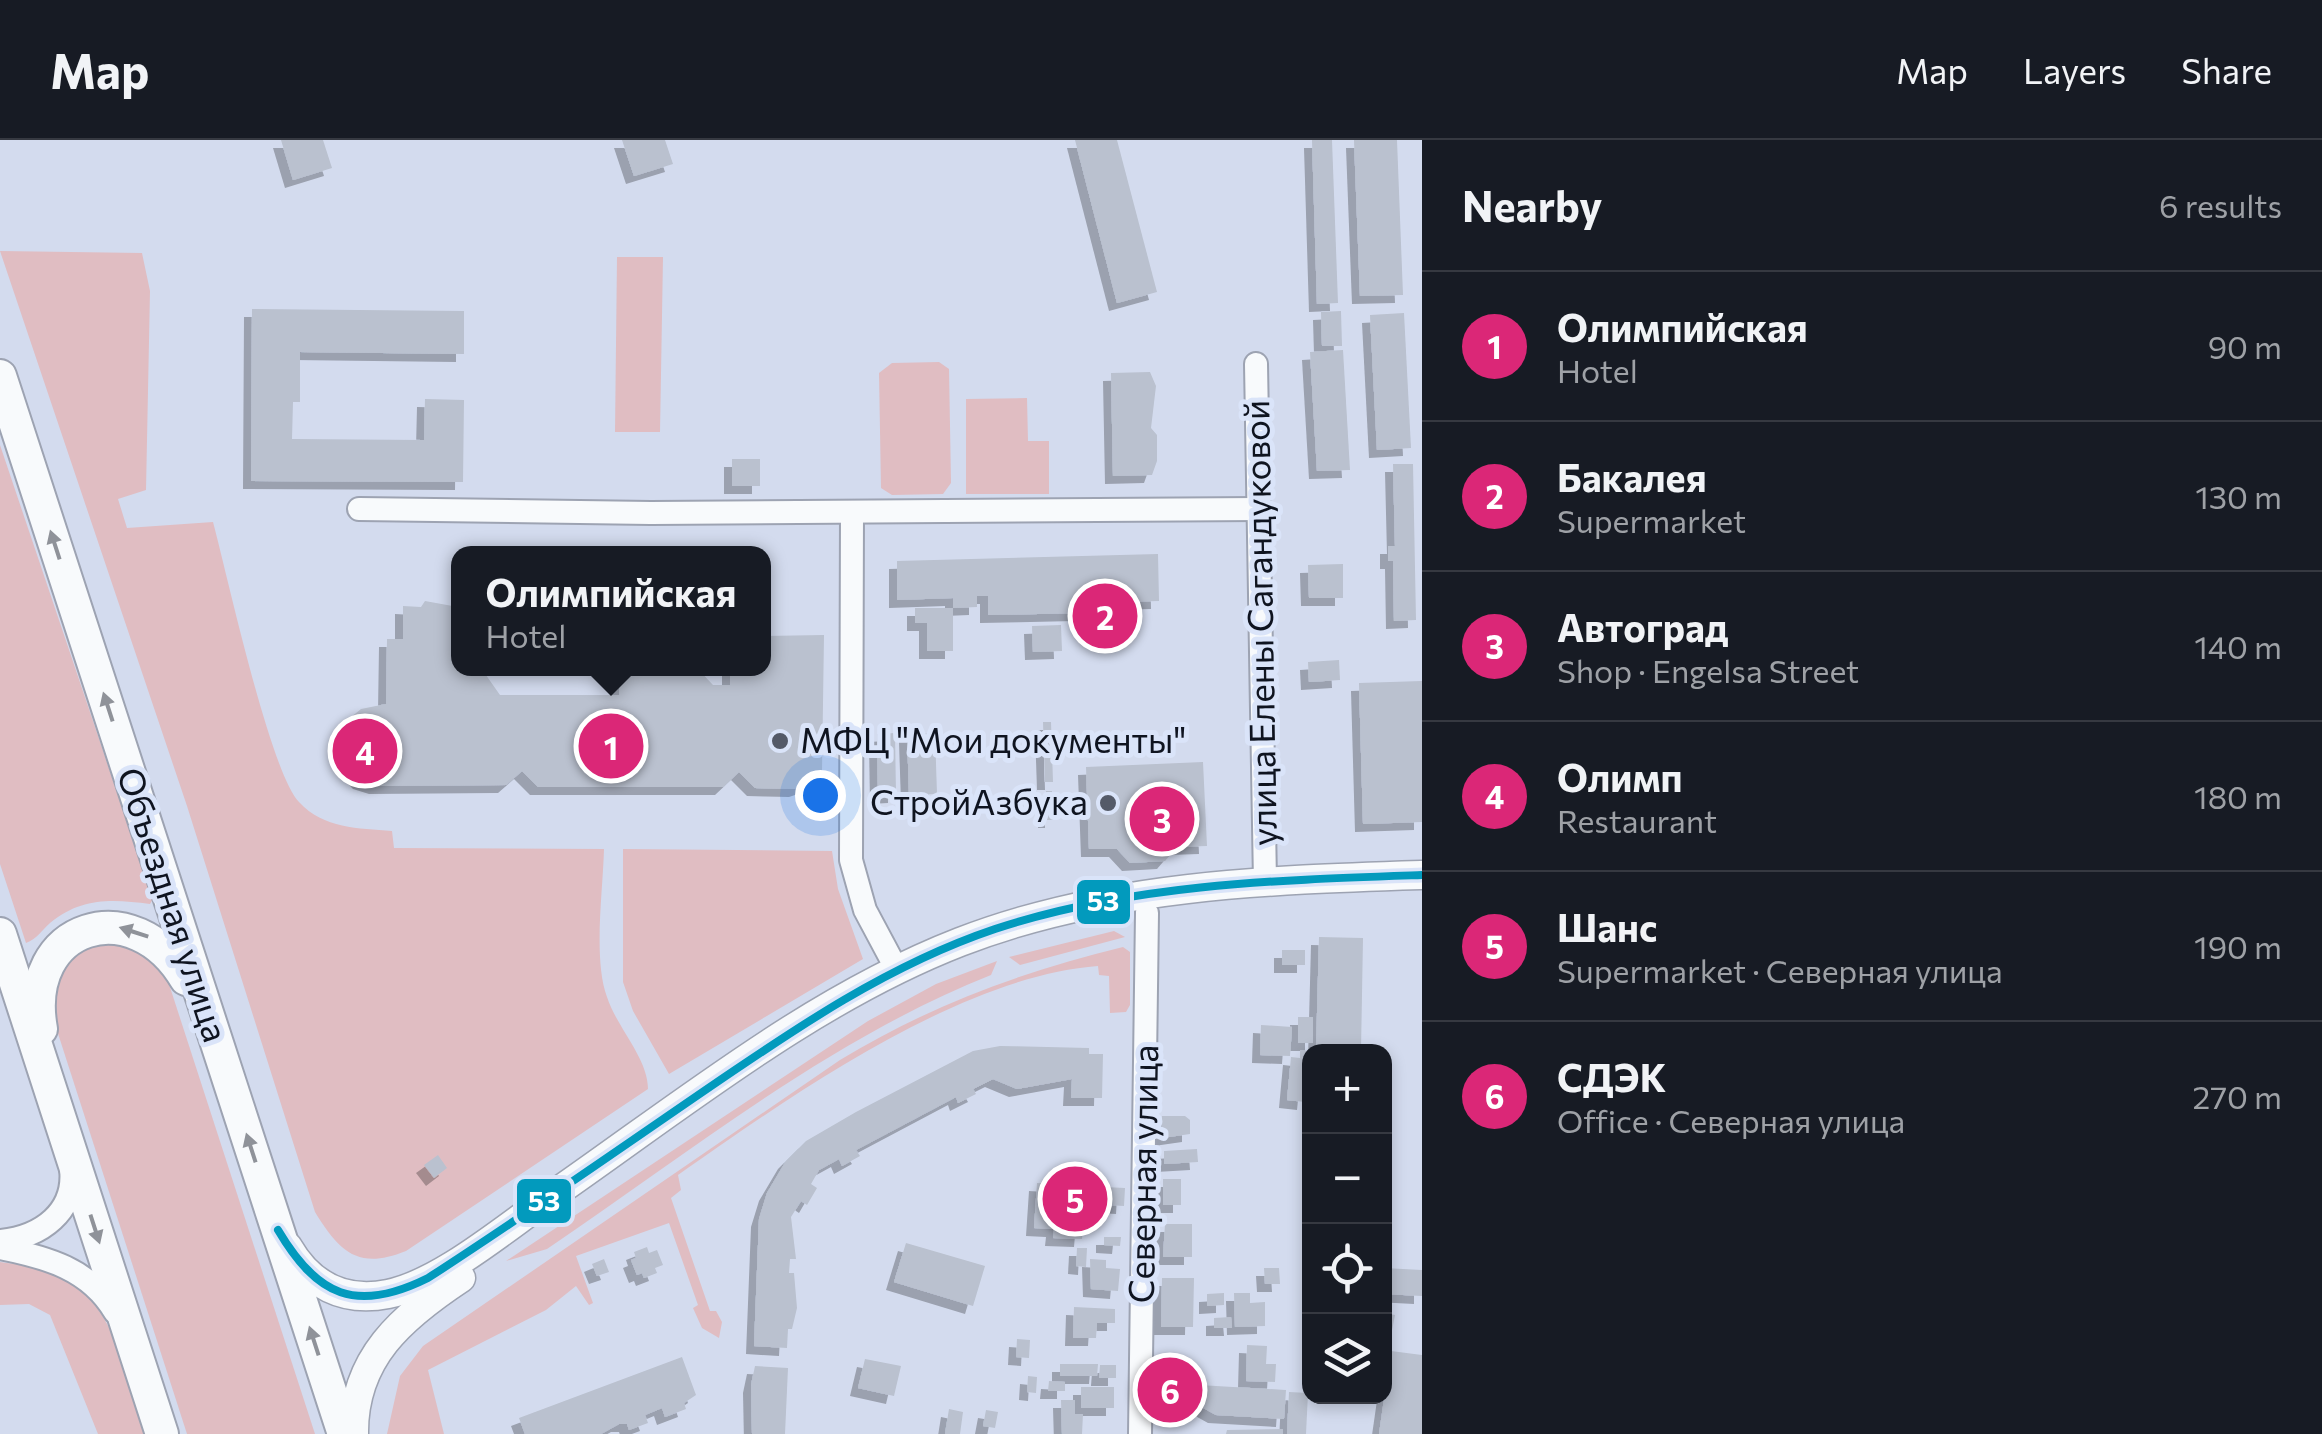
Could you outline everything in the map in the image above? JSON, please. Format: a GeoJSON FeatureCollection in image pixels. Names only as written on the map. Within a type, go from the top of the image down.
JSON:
{"type":"FeatureCollection","features":[{"type":"Feature","properties":{"kind":"highway","name":"Объездная улица"},"geometry":{"type":"LineString","coordinates":[[0,376],[344,1434]]}},
{"type":"Feature","properties":{"kind":"highway"},"geometry":{"type":"LineString","coordinates":[[54,1104],[40,1021],[41,977],[60,947],[93,929],[132,929],[164,947],[186,978],[225,1066]]}},
{"type":"Feature","properties":{"kind":"highway"},"geometry":{"type":"LineString","coordinates":[[0,934],[162,1434]]}},
{"type":"Feature","properties":{"kind":"main road"},"geometry":{"type":"LineString","coordinates":[[354,1434],[361,1378],[378,1348],[404,1319],[811,1020],[1028,919],[1220,894],[1421,875],[1421,894],[1265,891]]}},
{"type":"Feature","properties":{"kind":"main road"},"geometry":{"type":"LineString","coordinates":[[278,1230],[304,1271],[325,1288],[359,1296],[390,1294],[428,1278],[684,1115]]}},
{"type":"Feature","properties":{"kind":"street","name":"улица Елены Сагандуковой"},"geometry":{"type":"LineString","coordinates":[[1256,364],[1265,891]]}},
{"type":"Feature","properties":{"kind":"street"},"geometry":{"type":"LineString","coordinates":[[359,509],[852,512],[1260,508]]}},
{"type":"Feature","properties":{"kind":"street"},"geometry":{"type":"LineString","coordinates":[[852,512],[850,860],[865,910],[902,978]]}},
{"type":"Feature","properties":{"kind":"street","name":"Северная улица"},"geometry":{"type":"LineString","coordinates":[[1140,1434],[1146,904]]}},
{"type":"Feature","properties":{"kind":"street"},"geometry":{"type":"LineString","coordinates":[[0,1245],[30,1234],[58,1216],[72,1181],[68,1144]]}},
{"type":"Feature","properties":{"kind":"street"},"geometry":{"type":"LineString","coordinates":[[0,1245],[51,1261],[89,1280],[112,1307],[135,1352]]}},
{"type":"Feature","properties":{"kind":"shaded area"},"geometry":{"type":"Polygon","coordinates":[[[0,251],[142,253],[150,291],[146,490],[118,499],[127,528],[213,522],[263,714],[275,753],[299,802],[330,822],[392,831],[394,848],[604,849],[600,945],[603,981],[612,1009],[643,1066],[648,1089],[406,1251],[375,1259],[352,1254],[333,1238],[315,1212],[187,806],[0,251]]]}},
{"type":"Feature","properties":{"kind":"shaded area"},"geometry":{"type":"Polygon","coordinates":[[[617,257],[663,257],[660,432],[615,432],[617,257]]]}},
{"type":"Feature","properties":{"kind":"shaded area"},"geometry":{"type":"Polygon","coordinates":[[[939,362],[949,369],[951,483],[943,494],[892,495],[881,488],[879,373],[892,363],[939,362]]]}},
{"type":"Feature","properties":{"kind":"shaded area"},"geometry":{"type":"Polygon","coordinates":[[[1027,398],[1028,441],[1049,441],[1049,494],[966,494],[966,399],[1027,398]]]}},
{"type":"Feature","properties":{"kind":"shaded area"},"geometry":{"type":"Polygon","coordinates":[[[0,445],[153,899],[150,904],[110,901],[74,908],[26,943],[0,864],[0,445]]]}},
{"type":"Feature","properties":{"kind":"shaded area"},"geometry":{"type":"Polygon","coordinates":[[[623,849],[832,851],[838,889],[863,959],[669,1074],[633,1011],[623,982],[623,849]]]}},
{"type":"Feature","properties":{"kind":"shaded area"},"geometry":{"type":"Polygon","coordinates":[[[1114,931],[1125,937],[1020,965],[1009,957],[1114,931]]]}},
{"type":"Feature","properties":{"kind":"shaded area"},"geometry":{"type":"Polygon","coordinates":[[[99,941],[140,948],[168,981],[315,1434],[187,1434],[53,1018],[54,991],[61,971],[76,955],[99,941]]]}},
{"type":"Feature","properties":{"kind":"shaded area"},"geometry":{"type":"Polygon","coordinates":[[[1123,947],[1130,952],[1130,1005],[1126,1012],[1110,1013],[1109,976],[1099,975],[1098,966],[1045,975],[990,992],[934,1016],[823,1077],[678,1175],[681,1190],[671,1198],[710,1311],[716,1311],[722,1322],[719,1338],[702,1328],[693,1308],[698,1305],[669,1223],[576,1256],[593,1303],[589,1305],[576,1286],[546,1310],[428,1370],[444,1434],[387,1434],[400,1376],[423,1346],[840,1060],[977,992],[1123,947]]]}},
{"type":"Feature","properties":{"kind":"shaded area"},"geometry":{"type":"Polygon","coordinates":[[[997,961],[991,975],[932,1001],[817,1064],[547,1249],[506,1261],[868,1021],[936,984],[997,961]]]}},
{"type":"Feature","properties":{"kind":"shaded area"},"geometry":{"type":"Polygon","coordinates":[[[0,1262],[62,1276],[95,1305],[126,1368],[145,1434],[98,1434],[50,1315],[29,1304],[0,1305],[0,1262]]]}},
{"type":"Feature","properties":{"kind":"building"},"geometry":{"type":"Polygon","coordinates":[[[281,140],[323,140],[332,168],[293,180],[281,140]]]}},
{"type":"Feature","properties":{"kind":"building"},"geometry":{"type":"Polygon","coordinates":[[[622,140],[665,140],[673,164],[634,176],[622,140]]]}},
{"type":"Feature","properties":{"kind":"building"},"geometry":{"type":"Polygon","coordinates":[[[1075,140],[1117,140],[1157,292],[1117,303],[1075,140]]]}},
{"type":"Feature","properties":{"kind":"building"},"geometry":{"type":"Polygon","coordinates":[[[1312,140],[1332,140],[1338,303],[1317,304],[1312,140]]]}},
{"type":"Feature","properties":{"kind":"building"},"geometry":{"type":"Polygon","coordinates":[[[1354,140],[1397,140],[1403,295],[1360,296],[1354,140]]]}},
{"type":"Feature","properties":{"kind":"building"},"geometry":{"type":"Polygon","coordinates":[[[252,309],[464,311],[464,354],[300,352],[300,402],[293,402],[292,439],[424,440],[425,399],[464,400],[463,482],[251,481],[252,309]]]}},
{"type":"Feature","properties":{"kind":"building"},"geometry":{"type":"Polygon","coordinates":[[[1341,311],[1342,346],[1322,346],[1321,312],[1341,311]]]}},
{"type":"Feature","properties":{"kind":"building"},"geometry":{"type":"Polygon","coordinates":[[[1404,313],[1411,448],[1377,450],[1370,315],[1404,313]]]}},
{"type":"Feature","properties":{"kind":"building"},"geometry":{"type":"Polygon","coordinates":[[[1343,350],[1350,470],[1317,471],[1310,352],[1343,350]]]}},
{"type":"Feature","properties":{"kind":"building"},"geometry":{"type":"Polygon","coordinates":[[[1150,372],[1156,386],[1151,428],[1157,435],[1157,461],[1152,475],[1113,476],[1111,373],[1150,372]]]}},
{"type":"Feature","properties":{"kind":"building"},"geometry":{"type":"Polygon","coordinates":[[[732,459],[760,459],[760,486],[732,486],[732,459]]]}},
{"type":"Feature","properties":{"kind":"building"},"geometry":{"type":"Polygon","coordinates":[[[1393,464],[1413,464],[1416,620],[1394,621],[1393,561],[1388,561],[1388,546],[1395,546],[1393,464]]]}},
{"type":"Feature","properties":{"kind":"building"},"geometry":{"type":"Polygon","coordinates":[[[1158,554],[1159,601],[1082,603],[1083,613],[988,615],[988,596],[977,596],[977,607],[953,608],[953,598],[897,600],[897,561],[1158,554]]]}},
{"type":"Feature","properties":{"kind":"building"},"geometry":{"type":"Polygon","coordinates":[[[1343,564],[1343,598],[1309,598],[1308,565],[1343,564]]]}},
{"type":"Feature","properties":{"kind":"building"},"geometry":{"type":"Polygon","coordinates":[[[425,601],[451,606],[451,676],[487,676],[500,695],[619,695],[620,676],[705,676],[713,685],[730,685],[730,676],[771,676],[771,636],[824,635],[822,772],[812,784],[797,789],[755,788],[739,772],[723,787],[538,787],[522,771],[506,785],[377,786],[361,781],[339,758],[339,727],[361,709],[386,704],[387,639],[403,639],[403,606],[421,607],[425,601]]]}},
{"type":"Feature","properties":{"kind":"building"},"geometry":{"type":"Polygon","coordinates":[[[1120,605],[1121,626],[1109,626],[1109,631],[1103,632],[1103,626],[1091,626],[1090,606],[1120,605]]]}},
{"type":"Feature","properties":{"kind":"building"},"geometry":{"type":"Polygon","coordinates":[[[915,608],[953,608],[953,651],[927,651],[927,623],[915,623],[915,608]]]}},
{"type":"Feature","properties":{"kind":"building"},"geometry":{"type":"Polygon","coordinates":[[[1127,609],[1140,609],[1140,627],[1128,627],[1127,609]]]}},
{"type":"Feature","properties":{"kind":"building"},"geometry":{"type":"Polygon","coordinates":[[[1061,625],[1062,651],[1033,652],[1032,626],[1061,625]]]}},
{"type":"Feature","properties":{"kind":"building"},"geometry":{"type":"Polygon","coordinates":[[[1339,660],[1340,680],[1309,682],[1308,662],[1339,660]]]}},
{"type":"Feature","properties":{"kind":"building"},"geometry":{"type":"Polygon","coordinates":[[[1422,681],[1422,822],[1363,824],[1359,683],[1422,681]]]}},
{"type":"Feature","properties":{"kind":"building"},"geometry":{"type":"Polygon","coordinates":[[[1043,722],[1051,722],[1053,782],[1045,782],[1043,722]]]}},
{"type":"Feature","properties":{"kind":"building"},"geometry":{"type":"Polygon","coordinates":[[[895,733],[896,795],[878,796],[877,734],[895,733]]]}},
{"type":"Feature","properties":{"kind":"building"},"geometry":{"type":"Polygon","coordinates":[[[935,733],[937,794],[909,795],[907,734],[935,733]]]}},
{"type":"Feature","properties":{"kind":"building"},"geometry":{"type":"Polygon","coordinates":[[[1203,762],[1207,846],[1177,847],[1165,861],[1130,863],[1117,849],[1089,849],[1086,767],[1203,762]]]}},
{"type":"Feature","properties":{"kind":"building"},"geometry":{"type":"Polygon","coordinates":[[[1046,791],[1052,791],[1053,820],[1046,820],[1046,791]]]}},
{"type":"Feature","properties":{"kind":"building"},"geometry":{"type":"Polygon","coordinates":[[[1319,937],[1363,938],[1361,1044],[1316,1044],[1319,937]]]}},
{"type":"Feature","properties":{"kind":"building"},"geometry":{"type":"Polygon","coordinates":[[[1282,950],[1305,950],[1305,965],[1282,965],[1282,950]]]}},
{"type":"Feature","properties":{"kind":"building"},"geometry":{"type":"Polygon","coordinates":[[[1298,1017],[1313,1017],[1313,1043],[1298,1043],[1298,1017]]]}},
{"type":"Feature","properties":{"kind":"building"},"geometry":{"type":"Polygon","coordinates":[[[1261,1025],[1292,1027],[1290,1056],[1260,1055],[1261,1025]]]}},
{"type":"Feature","properties":{"kind":"building"},"geometry":{"type":"Polygon","coordinates":[[[1000,1046],[1089,1048],[1089,1054],[1103,1054],[1102,1098],[1071,1098],[1072,1079],[1017,1089],[993,1079],[973,1089],[976,1094],[958,1103],[956,1097],[856,1150],[860,1156],[842,1166],[839,1159],[819,1170],[811,1184],[817,1188],[807,1205],[801,1201],[791,1217],[796,1259],[790,1259],[789,1273],[794,1273],[797,1308],[792,1329],[788,1329],[787,1348],[754,1346],[759,1219],[767,1193],[786,1161],[806,1141],[856,1112],[973,1051],[1000,1046]]]}},
{"type":"Feature","properties":{"kind":"building"},"geometry":{"type":"Polygon","coordinates":[[[1302,1050],[1302,1102],[1287,1100],[1291,1057],[1300,1058],[1302,1050]]]}},
{"type":"Feature","properties":{"kind":"building"},"geometry":{"type":"Polygon","coordinates":[[[1162,1116],[1185,1116],[1190,1120],[1190,1134],[1162,1138],[1162,1116]]]}},
{"type":"Feature","properties":{"kind":"building"},"geometry":{"type":"Polygon","coordinates":[[[1197,1149],[1198,1162],[1164,1164],[1164,1151],[1197,1149]]]}},
{"type":"Feature","properties":{"kind":"building"},"geometry":{"type":"Polygon","coordinates":[[[438,1155],[447,1168],[434,1178],[424,1165],[438,1155]]]}},
{"type":"Feature","properties":{"kind":"building"},"geometry":{"type":"Polygon","coordinates":[[[1163,1179],[1181,1179],[1181,1205],[1163,1205],[1163,1179]]]}},
{"type":"Feature","properties":{"kind":"building"},"geometry":{"type":"Polygon","coordinates":[[[1037,1183],[1069,1185],[1068,1190],[1084,1191],[1085,1186],[1125,1188],[1124,1206],[1091,1204],[1090,1228],[1083,1227],[1082,1239],[1053,1238],[1054,1229],[1034,1228],[1037,1183]]]}},
{"type":"Feature","properties":{"kind":"building"},"geometry":{"type":"Polygon","coordinates":[[[1165,1224],[1192,1224],[1192,1257],[1163,1257],[1165,1224]]]}},
{"type":"Feature","properties":{"kind":"building"},"geometry":{"type":"Polygon","coordinates":[[[1104,1237],[1121,1237],[1120,1246],[1104,1245],[1104,1237]]]}},
{"type":"Feature","properties":{"kind":"building"},"geometry":{"type":"Polygon","coordinates":[[[906,1243],[985,1266],[973,1306],[894,1282],[906,1243]]]}},
{"type":"Feature","properties":{"kind":"building"},"geometry":{"type":"Polygon","coordinates":[[[647,1247],[649,1253],[657,1250],[663,1265],[655,1268],[657,1273],[644,1278],[642,1273],[637,1275],[631,1260],[636,1258],[634,1252],[647,1247]]]}},
{"type":"Feature","properties":{"kind":"building"},"geometry":{"type":"Polygon","coordinates":[[[1077,1248],[1087,1248],[1086,1267],[1076,1266],[1077,1248]]]}},
{"type":"Feature","properties":{"kind":"building"},"geometry":{"type":"Polygon","coordinates":[[[604,1259],[609,1272],[597,1276],[592,1264],[604,1259]]]}},
{"type":"Feature","properties":{"kind":"building"},"geometry":{"type":"Polygon","coordinates":[[[1090,1259],[1106,1260],[1106,1268],[1120,1269],[1118,1291],[1091,1289],[1090,1259]]]}},
{"type":"Feature","properties":{"kind":"building"},"geometry":{"type":"Polygon","coordinates":[[[1264,1268],[1279,1268],[1280,1284],[1265,1284],[1264,1268]]]}},
{"type":"Feature","properties":{"kind":"building"},"geometry":{"type":"Polygon","coordinates":[[[1392,1268],[1422,1270],[1422,1296],[1392,1294],[1392,1268]]]}},
{"type":"Feature","properties":{"kind":"building"},"geometry":{"type":"Polygon","coordinates":[[[1162,1278],[1194,1278],[1193,1327],[1161,1327],[1162,1278]]]}},
{"type":"Feature","properties":{"kind":"building"},"geometry":{"type":"Polygon","coordinates":[[[1224,1293],[1224,1305],[1207,1306],[1207,1294],[1224,1293]]]}},
{"type":"Feature","properties":{"kind":"building"},"geometry":{"type":"Polygon","coordinates":[[[1234,1293],[1250,1293],[1250,1303],[1265,1302],[1265,1326],[1235,1327],[1234,1293]]]}},
{"type":"Feature","properties":{"kind":"building"},"geometry":{"type":"Polygon","coordinates":[[[1074,1307],[1115,1309],[1115,1323],[1097,1323],[1096,1338],[1073,1338],[1074,1307]]]}},
{"type":"Feature","properties":{"kind":"building"},"geometry":{"type":"Polygon","coordinates":[[[1231,1317],[1232,1328],[1214,1328],[1214,1318],[1231,1317]]]}},
{"type":"Feature","properties":{"kind":"building"},"geometry":{"type":"Polygon","coordinates":[[[1017,1339],[1030,1340],[1029,1358],[1016,1357],[1017,1339]]]}},
{"type":"Feature","properties":{"kind":"building"},"geometry":{"type":"Polygon","coordinates":[[[1247,1345],[1267,1346],[1266,1364],[1276,1364],[1275,1382],[1246,1381],[1247,1345]]]}},
{"type":"Feature","properties":{"kind":"building"},"geometry":{"type":"Polygon","coordinates":[[[1392,1351],[1422,1355],[1422,1434],[1379,1434],[1383,1404],[1392,1404],[1392,1351]]]}},
{"type":"Feature","properties":{"kind":"building"},"geometry":{"type":"Polygon","coordinates":[[[682,1357],[696,1395],[684,1403],[686,1409],[665,1417],[662,1408],[645,1415],[648,1423],[629,1430],[627,1424],[619,1424],[601,1434],[525,1434],[519,1418],[682,1357]]]}},
{"type":"Feature","properties":{"kind":"building"},"geometry":{"type":"Polygon","coordinates":[[[865,1359],[901,1366],[894,1396],[858,1388],[865,1359]]]}},
{"type":"Feature","properties":{"kind":"building"},"geometry":{"type":"Polygon","coordinates":[[[1060,1364],[1098,1364],[1097,1376],[1060,1376],[1060,1364]]]}},
{"type":"Feature","properties":{"kind":"building"},"geometry":{"type":"Polygon","coordinates":[[[1100,1365],[1116,1365],[1116,1378],[1099,1378],[1100,1365]]]}},
{"type":"Feature","properties":{"kind":"building"},"geometry":{"type":"Polygon","coordinates":[[[755,1366],[788,1368],[785,1434],[752,1434],[751,1385],[755,1366]]]}},
{"type":"Feature","properties":{"kind":"building"},"geometry":{"type":"Polygon","coordinates":[[[1028,1376],[1037,1377],[1036,1393],[1027,1392],[1028,1376]]]}},
{"type":"Feature","properties":{"kind":"building"},"geometry":{"type":"Polygon","coordinates":[[[1049,1381],[1065,1382],[1065,1391],[1048,1391],[1049,1381]]]}},
{"type":"Feature","properties":{"kind":"building"},"geometry":{"type":"Polygon","coordinates":[[[1164,1383],[1286,1390],[1284,1419],[1216,1415],[1198,1405],[1163,1403],[1164,1383]]]}},
{"type":"Feature","properties":{"kind":"building"},"geometry":{"type":"Polygon","coordinates":[[[1081,1387],[1114,1387],[1114,1408],[1081,1408],[1081,1387]]]}},
{"type":"Feature","properties":{"kind":"building"},"geometry":{"type":"Polygon","coordinates":[[[1289,1392],[1302,1393],[1302,1404],[1307,1404],[1306,1434],[1287,1434],[1289,1392]]]}},
{"type":"Feature","properties":{"kind":"building"},"geometry":{"type":"Polygon","coordinates":[[[1061,1400],[1075,1400],[1075,1414],[1083,1414],[1082,1434],[1062,1434],[1061,1400]]]}},
{"type":"Feature","properties":{"kind":"building"},"geometry":{"type":"Polygon","coordinates":[[[949,1409],[963,1412],[960,1434],[945,1434],[949,1409]]]}},
{"type":"Feature","properties":{"kind":"building"},"geometry":{"type":"Polygon","coordinates":[[[986,1410],[998,1412],[995,1428],[983,1426],[986,1410]]]}},
{"type":"Feature","properties":{"kind":"building"},"geometry":{"type":"Polygon","coordinates":[[[1283,1429],[1283,1434],[1226,1434],[1227,1430],[1283,1429]]]}},
{"type":"Feature","properties":{"kind":"transit line","name":"53"},"geometry":{"type":"LineString","coordinates":[[278,1230],[308,1270],[324,1284],[359,1296],[402,1289],[428,1278],[463,1255],[808,1022],[880,979],[956,944],[1047,914],[1152,893],[1260,882],[1422,875]]}},
{"type":"Feature","properties":{"kind":"place","name":"Бакалея"},"geometry":{"type":"Point","coordinates":[1105,616]}},
{"type":"Feature","properties":{"kind":"place","name":"МФЦ \"Мои документы\""},"geometry":{"type":"Point","coordinates":[780,741]}},
{"type":"Feature","properties":{"kind":"place","name":"Олимпийская"},"geometry":{"type":"Point","coordinates":[611,746]}},
{"type":"Feature","properties":{"kind":"place","name":"Олимп"},"geometry":{"type":"Point","coordinates":[365,751]}},
{"type":"Feature","properties":{"kind":"place","name":"СтройАзбука"},"geometry":{"type":"Point","coordinates":[1108,803]}},
{"type":"Feature","properties":{"kind":"place","name":"Автоград"},"geometry":{"type":"Point","coordinates":[1162,819]}},
{"type":"Feature","properties":{"kind":"place","name":"Шанс"},"geometry":{"type":"Point","coordinates":[1075,1199]}},
{"type":"Feature","properties":{"kind":"place","name":"СДЭК"},"geometry":{"type":"Point","coordinates":[1170,1390]}}]}
